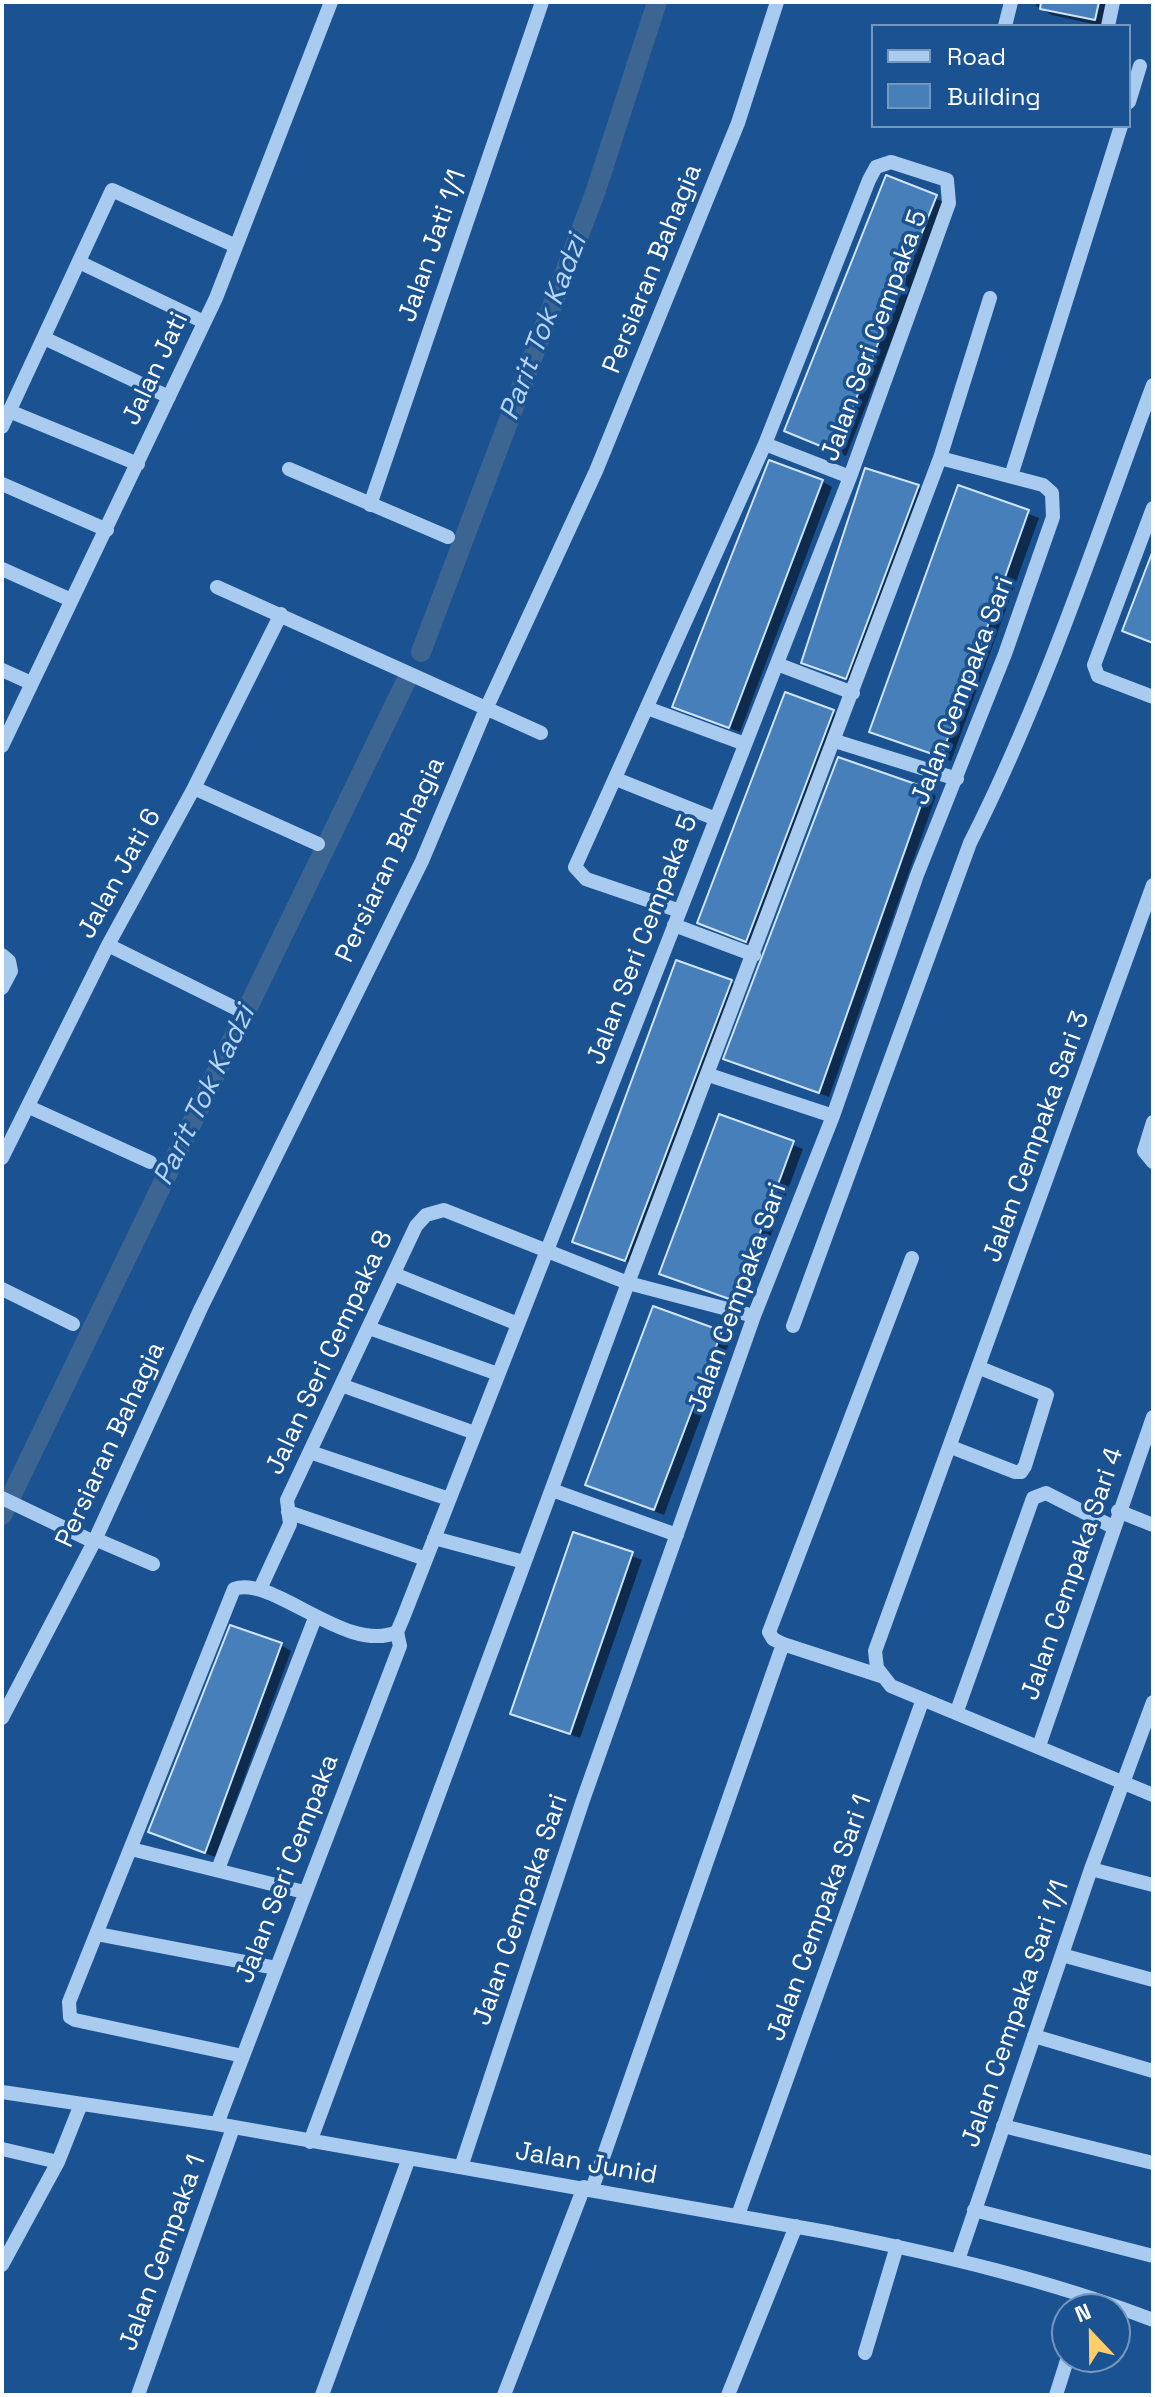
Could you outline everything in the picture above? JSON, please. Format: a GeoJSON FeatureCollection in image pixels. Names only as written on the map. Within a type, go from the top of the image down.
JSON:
{"type":"FeatureCollection","features":[{"type":"Feature","properties":{"kind":"street","name":"Jalan Jati"},"geometry":{"type":"LineString","coordinates":[[2,746],[204,322],[331,2]]}},
{"type":"Feature","properties":{"kind":"street","name":"Jalan Jati 1/1"},"geometry":{"type":"LineString","coordinates":[[370,505],[542,2]]}},
{"type":"Feature","properties":{"kind":"street","name":"Persiaran Bahagia"},"geometry":{"type":"LineString","coordinates":[[2,1718],[95,1540],[201,1308],[422,861],[486,709],[596,471],[738,123],[777,2]]}},
{"type":"Feature","properties":{"kind":"street"},"geometry":{"type":"LineString","coordinates":[[1006,24],[1011,2]]}},
{"type":"Feature","properties":{"kind":"street"},"geometry":{"type":"LineString","coordinates":[[1108,24],[1113,2]]}},
{"type":"Feature","properties":{"kind":"street"},"geometry":{"type":"LineString","coordinates":[[1131,95],[1140,66]]}},
{"type":"Feature","properties":{"kind":"street"},"geometry":{"type":"LineString","coordinates":[[1011,476],[1120,128]]}},
{"type":"Feature","properties":{"kind":"street","name":"Jalan Seri Cempaka 5"},"geometry":{"type":"LineString","coordinates":[[397,1632],[850,477],[949,203],[947,180],[891,162],[876,167],[765,444]]}},
{"type":"Feature","properties":{"kind":"street"},"geometry":{"type":"LineString","coordinates":[[2,427],[112,190],[236,246]]}},
{"type":"Feature","properties":{"kind":"street"},"geometry":{"type":"LineString","coordinates":[[79,262],[204,322]]}},
{"type":"Feature","properties":{"kind":"street"},"geometry":{"type":"LineString","coordinates":[[310,2142],[628,1283],[940,458],[990,298]]}},
{"type":"Feature","properties":{"kind":"street"},"geometry":{"type":"LineString","coordinates":[[44,338],[169,397]]}},
{"type":"Feature","properties":{"kind":"street"},"geometry":{"type":"LineString","coordinates":[[793,1326],[970,843],[992,800],[1054,648],[1153,385]]}},
{"type":"Feature","properties":{"kind":"street"},"geometry":{"type":"LineString","coordinates":[[9,411],[138,464]]}},
{"type":"Feature","properties":{"kind":"street"},"geometry":{"type":"LineString","coordinates":[[754,955],[578,874],[575,867],[765,444],[850,477]]}},
{"type":"Feature","properties":{"kind":"street","name":"Jalan Cempaka Sari"},"geometry":{"type":"LineString","coordinates":[[461,2167],[583,1800],[754,1316],[833,1116],[917,875],[957,779],[1053,517],[1052,493],[1043,485],[940,458]]}},
{"type":"Feature","properties":{"kind":"street"},"geometry":{"type":"LineString","coordinates":[[289,469],[448,537]]}},
{"type":"Feature","properties":{"kind":"street"},"geometry":{"type":"LineString","coordinates":[[2,484],[107,530]]}},
{"type":"Feature","properties":{"kind":"street"},"geometry":{"type":"LineString","coordinates":[[1153,508],[1094,665],[1098,676],[1153,697]]}},
{"type":"Feature","properties":{"kind":"street"},"geometry":{"type":"LineString","coordinates":[[2,569],[71,600]]}},
{"type":"Feature","properties":{"kind":"street"},"geometry":{"type":"LineString","coordinates":[[217,587],[541,733]]}},
{"type":"Feature","properties":{"kind":"street","name":"Jalan Jati 6"},"geometry":{"type":"LineString","coordinates":[[2,1158],[108,945],[194,788],[281,614]]}},
{"type":"Feature","properties":{"kind":"street"},"geometry":{"type":"LineString","coordinates":[[777,664],[853,693]]}},
{"type":"Feature","properties":{"kind":"street"},"geometry":{"type":"LineString","coordinates":[[2,670],[31,683]]}},
{"type":"Feature","properties":{"kind":"street"},"geometry":{"type":"LineString","coordinates":[[647,708],[745,744]]}},
{"type":"Feature","properties":{"kind":"street"},"geometry":{"type":"LineString","coordinates":[[835,741],[957,779]]}},
{"type":"Feature","properties":{"kind":"street"},"geometry":{"type":"LineString","coordinates":[[616,779],[716,819]]}},
{"type":"Feature","properties":{"kind":"street"},"geometry":{"type":"LineString","coordinates":[[194,788],[318,844]]}},
{"type":"Feature","properties":{"kind":"street","name":"Jalan Cempaka Sari 3"},"geometry":{"type":"LineString","coordinates":[[884,1677],[877,1668],[875,1651],[967,1405],[1153,885]]}},
{"type":"Feature","properties":{"kind":"street"},"geometry":{"type":"LineString","coordinates":[[108,945],[239,1010]]}},
{"type":"Feature","properties":{"kind":"street"},"geometry":{"type":"LineString","coordinates":[[2,955],[9,961],[11,971],[2,988]]}},
{"type":"Feature","properties":{"kind":"street"},"geometry":{"type":"LineString","coordinates":[[709,1075],[833,1116]]}},
{"type":"Feature","properties":{"kind":"street"},"geometry":{"type":"LineString","coordinates":[[29,1107],[150,1162]]}},
{"type":"Feature","properties":{"kind":"street"},"geometry":{"type":"LineString","coordinates":[[1153,1122],[1144,1151],[1153,1162]]}},
{"type":"Feature","properties":{"kind":"street","name":"Jalan Seri Cempaka 8"},"geometry":{"type":"LineString","coordinates":[[260,1589],[290,1524],[287,1500],[416,1226],[426,1215],[444,1210],[546,1253]]}},
{"type":"Feature","properties":{"kind":"street"},"geometry":{"type":"LineString","coordinates":[[546,1253],[628,1283],[754,1316]]}},
{"type":"Feature","properties":{"kind":"street"},"geometry":{"type":"LineString","coordinates":[[912,1258],[769,1632],[773,1639],[783,1644],[884,1677],[891,1686],[1153,1795]]}},
{"type":"Feature","properties":{"kind":"street"},"geometry":{"type":"LineString","coordinates":[[394,1274],[518,1324]]}},
{"type":"Feature","properties":{"kind":"street"},"geometry":{"type":"LineString","coordinates":[[2,1289],[73,1324]]}},
{"type":"Feature","properties":{"kind":"street"},"geometry":{"type":"LineString","coordinates":[[369,1328],[498,1374]]}},
{"type":"Feature","properties":{"kind":"street"},"geometry":{"type":"LineString","coordinates":[[951,1447],[1015,1472],[1021,1472],[1030,1453],[1049,1401],[1047,1395],[980,1368]]}},
{"type":"Feature","properties":{"kind":"street"},"geometry":{"type":"LineString","coordinates":[[341,1385],[475,1433]]}},
{"type":"Feature","properties":{"kind":"street","name":"Jalan Cempaka Sari 4"},"geometry":{"type":"LineString","coordinates":[[1039,1746],[1153,1417]]}},
{"type":"Feature","properties":{"kind":"street"},"geometry":{"type":"LineString","coordinates":[[310,1452],[449,1499]]}},
{"type":"Feature","properties":{"kind":"street"},"geometry":{"type":"LineString","coordinates":[[552,1490],[677,1535]]}},
{"type":"Feature","properties":{"kind":"street"},"geometry":{"type":"LineString","coordinates":[[957,1711],[1033,1498],[1046,1493],[1113,1527]]}},
{"type":"Feature","properties":{"kind":"street"},"geometry":{"type":"LineString","coordinates":[[2,1498],[153,1564]]}},
{"type":"Feature","properties":{"kind":"street"},"geometry":{"type":"LineString","coordinates":[[1118,1511],[1153,1525]]}},
{"type":"Feature","properties":{"kind":"street"},"geometry":{"type":"LineString","coordinates":[[288,1512],[426,1559]]}},
{"type":"Feature","properties":{"kind":"street"},"geometry":{"type":"LineString","coordinates":[[434,1538],[524,1562]]}},
{"type":"Feature","properties":{"kind":"street"},"geometry":{"type":"LineString","coordinates":[[243,2056],[70,2017],[69,2002],[234,1589],[245,1585],[260,1589],[315,1618],[374,1637],[397,1632]]}},
{"type":"Feature","properties":{"kind":"street"},"geometry":{"type":"LineString","coordinates":[[218,1869],[315,1618]]}},
{"type":"Feature","properties":{"kind":"street","name":"Jalan Seri Cempaka"},"geometry":{"type":"LineString","coordinates":[[217,2124],[400,1646],[397,1632]]}},
{"type":"Feature","properties":{"kind":"street"},"geometry":{"type":"LineString","coordinates":[[504,2395],[588,2188],[783,1644]]}},
{"type":"Feature","properties":{"kind":"street","name":"Jalan Cempaka Sari 1"},"geometry":{"type":"LineString","coordinates":[[738,2215],[923,1699]]}},
{"type":"Feature","properties":{"kind":"street","name":"Jalan Cempaka Sari 1/1"},"geometry":{"type":"LineString","coordinates":[[958,2260],[1091,1869],[1153,1702]]}},
{"type":"Feature","properties":{"kind":"street"},"geometry":{"type":"LineString","coordinates":[[131,1849],[304,1892]]}},
{"type":"Feature","properties":{"kind":"street"},"geometry":{"type":"LineString","coordinates":[[1091,1869],[1153,1885]]}},
{"type":"Feature","properties":{"kind":"street"},"geometry":{"type":"LineString","coordinates":[[97,1934],[276,1968]]}},
{"type":"Feature","properties":{"kind":"street"},"geometry":{"type":"LineString","coordinates":[[1062,1955],[1153,1980]]}},
{"type":"Feature","properties":{"kind":"street"},"geometry":{"type":"LineString","coordinates":[[1034,2036],[1153,2071]]}},
{"type":"Feature","properties":{"kind":"street","name":"Jalan Junid"},"geometry":{"type":"LineString","coordinates":[[2,2092],[217,2124],[796,2226],[958,2260],[1059,2293]]}},
{"type":"Feature","properties":{"kind":"street"},"geometry":{"type":"LineString","coordinates":[[2,2265],[58,2162],[81,2104]]}},
{"type":"Feature","properties":{"kind":"street"},"geometry":{"type":"LineString","coordinates":[[1003,2126],[1153,2163]]}},
{"type":"Feature","properties":{"kind":"street","name":"Jalan Cempaka 1"},"geometry":{"type":"LineString","coordinates":[[138,2395],[233,2128]]}},
{"type":"Feature","properties":{"kind":"street"},"geometry":{"type":"LineString","coordinates":[[2,2149],[58,2162]]}},
{"type":"Feature","properties":{"kind":"street"},"geometry":{"type":"LineString","coordinates":[[322,2395],[409,2158]]}},
{"type":"Feature","properties":{"kind":"street"},"geometry":{"type":"LineString","coordinates":[[974,2210],[1153,2256]]}},
{"type":"Feature","properties":{"kind":"street"},"geometry":{"type":"LineString","coordinates":[[728,2395],[796,2226]]}},
{"type":"Feature","properties":{"kind":"street"},"geometry":{"type":"LineString","coordinates":[[865,2353],[897,2246]]}},
{"type":"Feature","properties":{"kind":"street","name":"Jalan Junid"},"geometry":{"type":"LineString","coordinates":[[1131,2314],[1153,2320]]}},
{"type":"Feature","properties":{"kind":"street"},"geometry":{"type":"LineString","coordinates":[[1056,2395],[1063,2373]]}},
{"type":"Feature","properties":{"kind":"building"},"geometry":{"type":"Polygon","coordinates":[[[1041,2],[1099,2],[1095,20],[1040,9],[1041,2]]]}},
{"type":"Feature","properties":{"kind":"building"},"geometry":{"type":"Polygon","coordinates":[[[886,175],[937,195],[835,452],[784,431],[886,175]]]}},
{"type":"Feature","properties":{"kind":"building"},"geometry":{"type":"Polygon","coordinates":[[[769,460],[823,480],[729,728],[672,707],[769,460]]]}},
{"type":"Feature","properties":{"kind":"building"},"geometry":{"type":"Polygon","coordinates":[[[865,468],[919,485],[846,679],[801,663],[865,468]]]}},
{"type":"Feature","properties":{"kind":"building"},"geometry":{"type":"Polygon","coordinates":[[[958,485],[1029,510],[941,757],[869,732],[958,485]]]}},
{"type":"Feature","properties":{"kind":"building"},"geometry":{"type":"Polygon","coordinates":[[[1153,553],[1153,643],[1122,631],[1153,553]]]}},
{"type":"Feature","properties":{"kind":"building"},"geometry":{"type":"Polygon","coordinates":[[[785,692],[834,710],[746,942],[697,923],[785,692]]]}},
{"type":"Feature","properties":{"kind":"building"},"geometry":{"type":"Polygon","coordinates":[[[838,757],[927,788],[819,1093],[723,1059],[838,757]]]}},
{"type":"Feature","properties":{"kind":"building"},"geometry":{"type":"Polygon","coordinates":[[[676,960],[732,980],[625,1261],[572,1242],[676,960]]]}},
{"type":"Feature","properties":{"kind":"building"},"geometry":{"type":"Polygon","coordinates":[[[719,1114],[794,1141],[735,1301],[659,1274],[719,1114]]]}},
{"type":"Feature","properties":{"kind":"building"},"geometry":{"type":"Polygon","coordinates":[[[653,1306],[722,1331],[654,1510],[585,1485],[653,1306]]]}},
{"type":"Feature","properties":{"kind":"building"},"geometry":{"type":"Polygon","coordinates":[[[573,1532],[633,1552],[570,1734],[510,1714],[573,1532]]]}},
{"type":"Feature","properties":{"kind":"building"},"geometry":{"type":"Polygon","coordinates":[[[230,1625],[282,1643],[205,1853],[148,1832],[230,1625]]]}},
{"type":"Feature","properties":{"kind":"waterway","name":"Parit Tok Kadzi"},"geometry":{"type":"LineString","coordinates":[[421,652],[595,193],[657,2]]}},
{"type":"Feature","properties":{"kind":"waterway","name":"Parit Tok Kadzi"},"geometry":{"type":"LineString","coordinates":[[2,1515],[408,677]]}}]}
